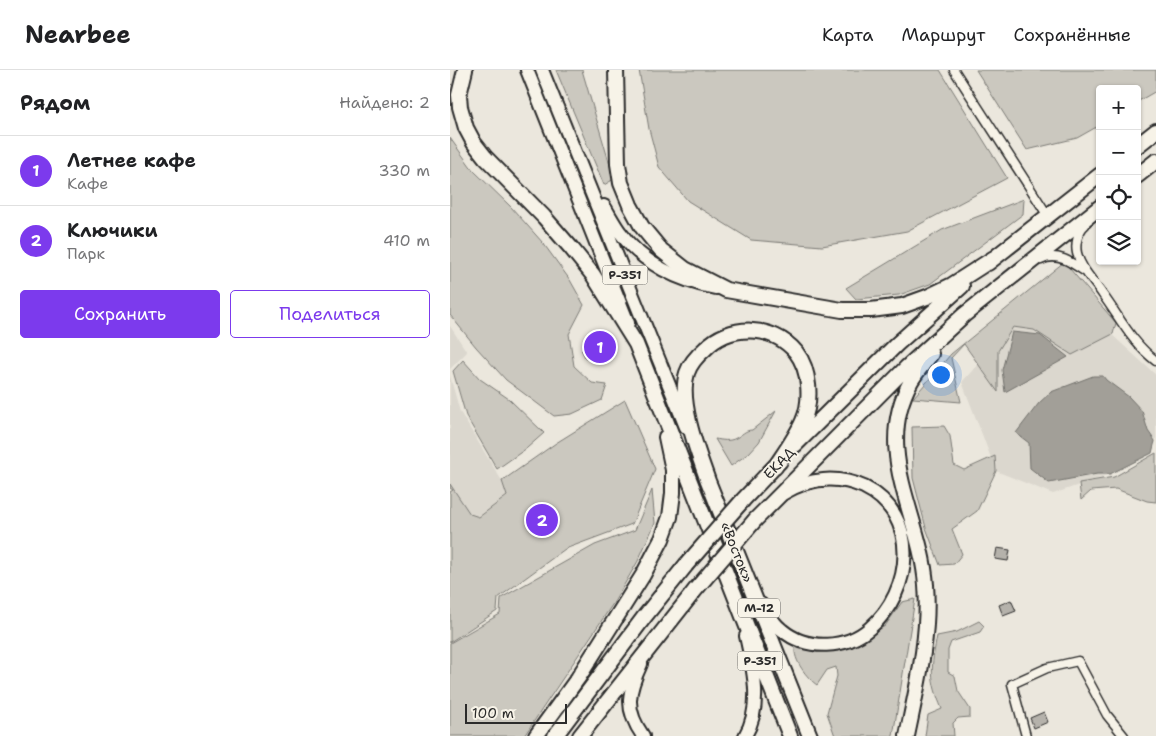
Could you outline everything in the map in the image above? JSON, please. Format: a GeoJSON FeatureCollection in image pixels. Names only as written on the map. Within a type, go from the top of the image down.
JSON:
{"type":"FeatureCollection","features":[{"type":"Feature","properties":{"kind":"highway"},"geometry":{"type":"LineString","coordinates":[[465,70],[459,95],[460,107],[466,128],[474,143],[485,157],[544,217],[593,275],[636,344]]}},
{"type":"Feature","properties":{"kind":"highway"},"geometry":{"type":"LineString","coordinates":[[616,70],[618,164],[621,183],[630,204],[642,227],[661,250],[685,268],[726,290],[842,310],[871,310],[902,306],[927,296],[952,285],[994,258]]}},
{"type":"Feature","properties":{"kind":"highway"},"geometry":{"type":"LineString","coordinates":[[1141,143],[1156,131]]}},
{"type":"Feature","properties":{"kind":"highway"},"geometry":{"type":"LineString","coordinates":[[1138,175],[1156,161]]}},
{"type":"Feature","properties":{"kind":"highway","name":"ЕКАД"},"geometry":{"type":"LineString","coordinates":[[555,736],[645,616],[686,565],[775,466],[897,344],[994,258],[1096,178]]}},
{"type":"Feature","properties":{"kind":"highway","name":"ЕКАД"},"geometry":{"type":"LineString","coordinates":[[649,648],[765,508],[906,368],[964,315],[1096,210]]}},
{"type":"Feature","properties":{"kind":"highway"},"geometry":{"type":"LineString","coordinates":[[907,736],[928,611],[922,553],[898,467],[897,421],[902,401],[911,381],[964,315]]}},
{"type":"Feature","properties":{"kind":"highway","name":"«Восток»"},"geometry":{"type":"LineString","coordinates":[[775,466],[792,441],[803,420],[808,393],[802,364],[795,352],[784,342],[767,333],[757,330],[730,332],[712,341],[697,356],[687,374],[685,389],[687,413],[693,438],[708,481],[810,736]]}},
{"type":"Feature","properties":{"kind":"highway","name":"Р-351"},"geometry":{"type":"LineString","coordinates":[[636,344],[790,736]]}},
{"type":"Feature","properties":{"kind":"highway"},"geometry":{"type":"LineString","coordinates":[[536,736],[578,678],[643,575],[662,539],[670,517],[673,470],[660,404]]}},
{"type":"Feature","properties":{"kind":"highway"},"geometry":{"type":"LineString","coordinates":[[580,736],[649,648]]}},
{"type":"Feature","properties":{"kind":"main road","name":"Р-351"},"geometry":{"type":"LineString","coordinates":[[527,70],[636,344]]}},
{"type":"Feature","properties":{"kind":"main road","name":"Р-351"},"geometry":{"type":"LineString","coordinates":[[542,70],[708,481]]}},
{"type":"Feature","properties":{"kind":"main road"},"geometry":{"type":"LineString","coordinates":[[584,172],[621,234],[646,259],[683,279],[726,290]]}},
{"type":"Feature","properties":{"kind":"main road"},"geometry":{"type":"LineString","coordinates":[[744,569],[762,605],[782,630],[808,643],[819,645],[848,641],[869,629],[885,611],[900,581],[906,547],[900,525],[890,509],[868,489],[840,479],[815,480],[788,491],[765,508]]}},
{"type":"Feature","properties":{"kind":"main road"},"geometry":{"type":"LineString","coordinates":[[730,586],[743,623],[754,678],[753,716],[745,736]]}},
{"type":"Feature","properties":{"kind":"main road"},"geometry":{"type":"LineString","coordinates":[[643,736],[632,718],[629,696],[636,674],[649,648]]}},
{"type":"Feature","properties":{"kind":"street"},"geometry":{"type":"LineString","coordinates":[[954,70],[1043,220]]}},
{"type":"Feature","properties":{"kind":"street"},"geometry":{"type":"LineString","coordinates":[[1096,216],[1082,228],[1077,240],[1076,252],[1084,271],[1104,296],[1132,338],[1156,360]]}},
{"type":"Feature","properties":{"kind":"street"},"geometry":{"type":"LineString","coordinates":[[996,290],[1020,276],[1042,258],[1051,256],[1059,257],[1084,271]]}},
{"type":"Feature","properties":{"kind":"street"},"geometry":{"type":"LineString","coordinates":[[1026,736],[1012,684],[1047,668],[1078,660],[1107,716],[1124,736]]}},
{"type":"Feature","properties":{"kind":"shaded area"},"geometry":{"type":"Polygon","coordinates":[[[556,70],[582,70],[614,179],[604,185],[556,70]]]}},
{"type":"Feature","properties":{"kind":"shaded area"},"geometry":{"type":"Polygon","coordinates":[[[639,70],[940,70],[1007,178],[907,231],[822,246],[751,240],[688,201],[659,167],[649,129],[639,70]]]}},
{"type":"Feature","properties":{"kind":"shaded area"},"geometry":{"type":"Polygon","coordinates":[[[976,70],[1156,70],[1156,91],[1141,100],[1141,85],[1096,85],[1096,127],[1077,138],[1027,150],[976,70]]]}},
{"type":"Feature","properties":{"kind":"shaded area"},"geometry":{"type":"Polygon","coordinates":[[[450,138],[473,170],[511,207],[543,243],[570,280],[584,305],[569,334],[574,366],[592,383],[607,385],[602,400],[572,414],[554,416],[506,380],[450,315],[450,138]]]}},
{"type":"Feature","properties":{"kind":"shaded area"},"geometry":{"type":"Polygon","coordinates":[[[1024,199],[1023,214],[930,284],[899,295],[856,299],[846,288],[942,230],[1024,199]]]}},
{"type":"Feature","properties":{"kind":"shaded area"},"geometry":{"type":"Polygon","coordinates":[[[1064,262],[1116,323],[1113,334],[1072,355],[1034,330],[1013,327],[998,351],[998,392],[964,344],[951,358],[961,402],[913,398],[951,354],[1064,262]]]}},
{"type":"Feature","properties":{"kind":"shaded area"},"geometry":{"type":"Polygon","coordinates":[[[1053,281],[1156,375],[1156,443],[1110,474],[1053,494],[996,471],[962,382],[1053,281]]]}},
{"type":"Feature","properties":{"kind":"shaded area"},"geometry":{"type":"Polygon","coordinates":[[[450,326],[467,352],[450,369],[450,326]]]}},
{"type":"Feature","properties":{"kind":"shaded area"},"geometry":{"type":"Polygon","coordinates":[[[1012,332],[1040,335],[1068,357],[1005,392],[1002,370],[1012,332]]]}},
{"type":"Feature","properties":{"kind":"shaded area"},"geometry":{"type":"Polygon","coordinates":[[[463,360],[480,379],[509,399],[544,433],[527,448],[497,469],[466,416],[453,371],[463,360]]]}},
{"type":"Feature","properties":{"kind":"shaded area"},"geometry":{"type":"Polygon","coordinates":[[[450,376],[460,412],[502,481],[507,496],[478,517],[470,514],[450,484],[450,376]]]}},
{"type":"Feature","properties":{"kind":"shaded area"},"geometry":{"type":"Polygon","coordinates":[[[1093,376],[1103,376],[1129,397],[1142,411],[1148,431],[1155,441],[1152,453],[1110,474],[1097,474],[1049,483],[1030,468],[1029,443],[1016,433],[1039,403],[1051,392],[1093,376]]]}},
{"type":"Feature","properties":{"kind":"shaded area"},"geometry":{"type":"Polygon","coordinates":[[[625,400],[655,469],[632,524],[565,549],[498,598],[497,611],[450,642],[450,492],[453,490],[450,488],[450,484],[470,514],[479,517],[507,496],[502,481],[556,443],[625,400]]]}},
{"type":"Feature","properties":{"kind":"shaded area"},"geometry":{"type":"Polygon","coordinates":[[[776,411],[759,442],[749,453],[731,466],[715,439],[726,440],[738,437],[752,430],[776,411]]]}},
{"type":"Feature","properties":{"kind":"shaded area"},"geometry":{"type":"Polygon","coordinates":[[[944,426],[950,436],[954,465],[964,470],[995,456],[996,471],[977,511],[952,529],[962,554],[954,564],[940,565],[926,528],[913,478],[912,427],[944,426]]]}},
{"type":"Feature","properties":{"kind":"shaded area"},"geometry":{"type":"Polygon","coordinates":[[[1156,453],[1156,502],[1147,501],[1116,489],[1091,491],[1081,500],[1079,483],[1114,477],[1156,453]]]}},
{"type":"Feature","properties":{"kind":"shaded area"},"geometry":{"type":"Polygon","coordinates":[[[652,490],[655,523],[638,561],[614,602],[524,736],[450,736],[450,643],[500,614],[501,598],[595,545],[635,530],[652,490]]]}},
{"type":"Feature","properties":{"kind":"shaded area"},"geometry":{"type":"Polygon","coordinates":[[[915,599],[893,736],[835,736],[827,713],[837,676],[836,667],[827,670],[817,685],[798,663],[795,647],[802,644],[809,649],[847,648],[885,626],[902,602],[915,599]]]}},
{"type":"Feature","properties":{"kind":"shaded area"},"geometry":{"type":"Polygon","coordinates":[[[979,621],[984,626],[980,632],[951,642],[948,650],[948,672],[955,676],[958,691],[970,709],[970,717],[958,718],[953,723],[954,736],[925,736],[928,715],[942,709],[932,673],[937,636],[957,632],[979,621]]]}},
{"type":"Feature","properties":{"kind":"building"},"geometry":{"type":"Polygon","coordinates":[[[600,341],[604,350],[586,358],[582,350],[600,341]]]}},
{"type":"Feature","properties":{"kind":"building"},"geometry":{"type":"Polygon","coordinates":[[[997,548],[1010,550],[1008,561],[995,559],[997,548]]]}},
{"type":"Feature","properties":{"kind":"building"},"geometry":{"type":"Polygon","coordinates":[[[1011,600],[1016,611],[1003,616],[999,605],[1011,600]]]}},
{"type":"Feature","properties":{"kind":"building"},"geometry":{"type":"Polygon","coordinates":[[[1044,712],[1048,722],[1034,728],[1030,718],[1044,712]]]}},
{"type":"Feature","properties":{"kind":"place","name":"Летнее кафе"},"geometry":{"type":"Point","coordinates":[600,347]}},
{"type":"Feature","properties":{"kind":"place","name":"Ключики"},"geometry":{"type":"Point","coordinates":[542,520]}}]}
